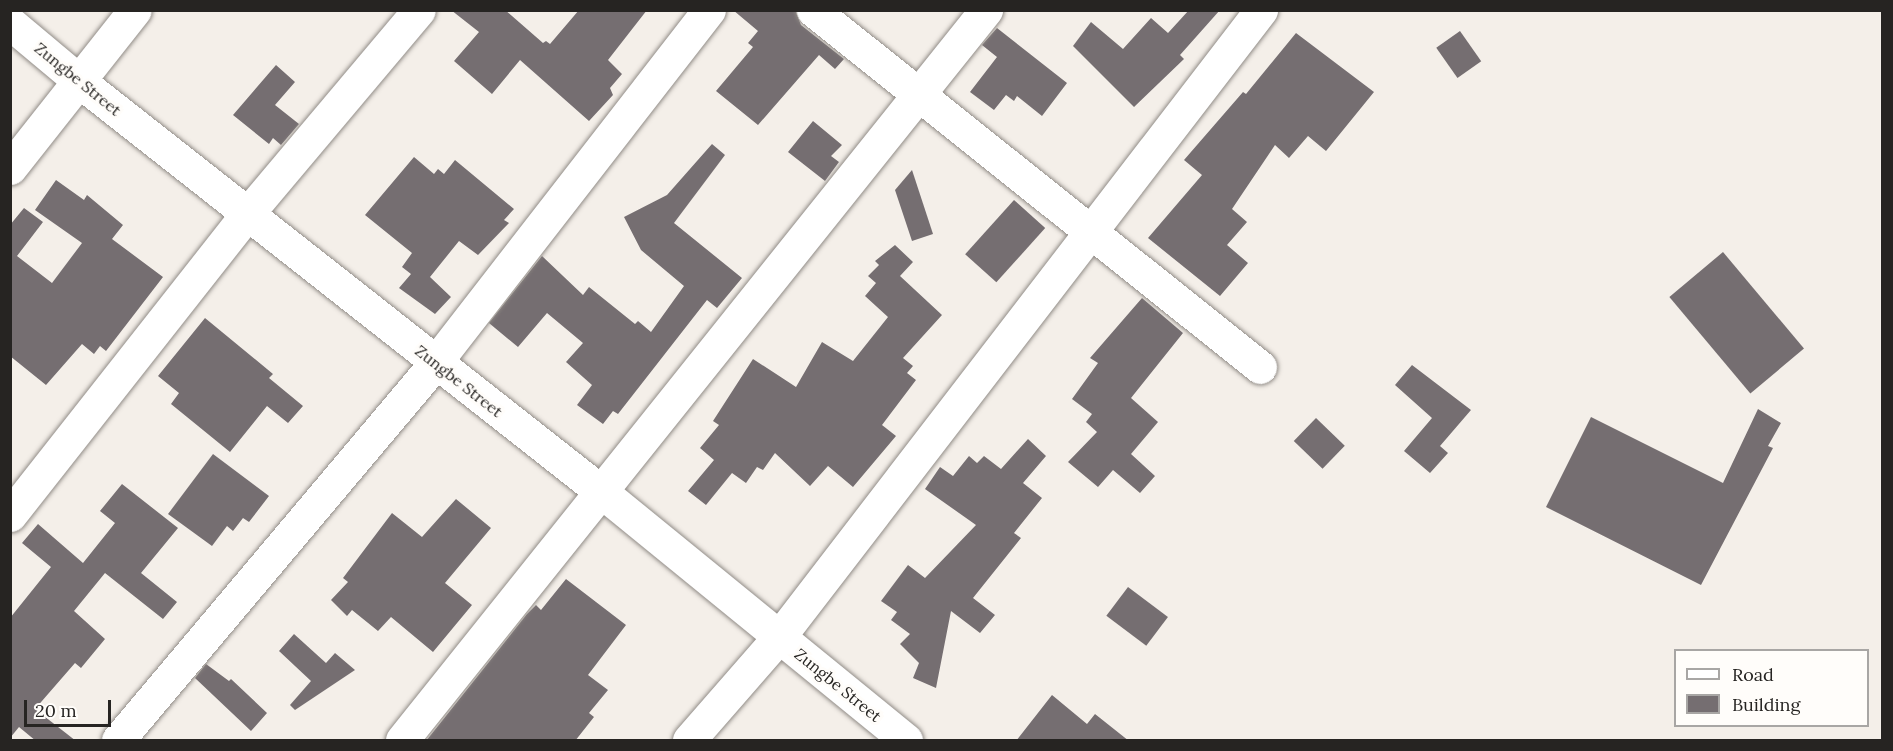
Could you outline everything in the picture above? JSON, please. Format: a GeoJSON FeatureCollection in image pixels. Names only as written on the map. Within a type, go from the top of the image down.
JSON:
{"type":"FeatureCollection","features":[{"type":"Feature","properties":{"kind":"street"},"geometry":{"type":"LineString","coordinates":[[10,168],[135,10]]}},
{"type":"Feature","properties":{"kind":"street"},"geometry":{"type":"LineString","coordinates":[[10,515],[248,213],[419,10]]}},
{"type":"Feature","properties":{"kind":"street"},"geometry":{"type":"LineString","coordinates":[[118,741],[435,363],[710,10]]}},
{"type":"Feature","properties":{"kind":"street"},"geometry":{"type":"LineString","coordinates":[[813,10],[1095,231],[1260,367]]}},
{"type":"Feature","properties":{"kind":"street"},"geometry":{"type":"LineString","coordinates":[[402,741],[603,493],[918,92],[986,10]]}},
{"type":"Feature","properties":{"kind":"street"},"geometry":{"type":"LineString","coordinates":[[689,741],[779,637],[1095,231],[1261,10]]}},
{"type":"Feature","properties":{"kind":"street","name":"Zungbe Street"},"geometry":{"type":"LineString","coordinates":[[10,22],[79,81],[603,493],[906,741]]}},
{"type":"Feature","properties":{"kind":"building"},"geometry":{"type":"Polygon","coordinates":[[[451,10],[505,10],[543,43],[546,41],[550,44],[579,10],[647,10],[608,60],[622,74],[610,88],[613,95],[589,121],[520,60],[492,94],[454,61],[479,32],[451,10]]]}},
{"type":"Feature","properties":{"kind":"building"},"geometry":{"type":"Polygon","coordinates":[[[733,10],[795,10],[801,25],[844,59],[835,69],[819,55],[758,125],[716,91],[753,47],[748,43],[758,31],[733,10]]]}},
{"type":"Feature","properties":{"kind":"building"},"geometry":{"type":"Polygon","coordinates":[[[1189,10],[1220,10],[1180,55],[1184,59],[1134,107],[1073,46],[1091,22],[1123,49],[1151,18],[1168,33],[1189,10]]]}},
{"type":"Feature","properties":{"kind":"building"},"geometry":{"type":"Polygon","coordinates":[[[997,28],[1067,83],[1042,116],[1017,96],[1014,101],[1006,95],[994,110],[970,92],[997,57],[982,45],[997,28]]]}},
{"type":"Feature","properties":{"kind":"building"},"geometry":{"type":"Polygon","coordinates":[[[1460,31],[1481,61],[1457,78],[1436,48],[1460,31]]]}},
{"type":"Feature","properties":{"kind":"building"},"geometry":{"type":"Polygon","coordinates":[[[1296,33],[1374,92],[1326,151],[1308,136],[1289,158],[1275,145],[1232,209],[1247,222],[1227,245],[1248,263],[1220,296],[1148,238],[1202,175],[1184,160],[1243,92],[1246,94],[1296,33]]]}},
{"type":"Feature","properties":{"kind":"building"},"geometry":{"type":"Polygon","coordinates":[[[276,65],[295,82],[275,105],[299,124],[281,145],[273,138],[269,144],[233,115],[276,65]]]}},
{"type":"Feature","properties":{"kind":"building"},"geometry":{"type":"Polygon","coordinates":[[[813,121],[842,145],[831,156],[839,162],[825,181],[788,152],[813,121]]]}},
{"type":"Feature","properties":{"kind":"building"},"geometry":{"type":"Polygon","coordinates":[[[712,144],[725,155],[674,223],[742,278],[717,308],[707,300],[618,414],[613,411],[603,424],[577,405],[592,385],[566,362],[583,343],[547,313],[518,347],[489,323],[542,256],[583,295],[589,287],[635,324],[638,321],[651,332],[684,286],[641,250],[624,217],[667,195],[712,144]]]}},
{"type":"Feature","properties":{"kind":"building"},"geometry":{"type":"Polygon","coordinates":[[[414,157],[434,174],[438,169],[444,174],[455,160],[514,209],[504,220],[509,223],[478,255],[459,241],[430,277],[451,297],[435,314],[399,288],[411,274],[402,267],[412,253],[365,215],[414,157]]]}},
{"type":"Feature","properties":{"kind":"building"},"geometry":{"type":"Polygon","coordinates":[[[912,170],[933,234],[912,241],[895,190],[912,170]]]}},
{"type":"Feature","properties":{"kind":"building"},"geometry":{"type":"Polygon","coordinates":[[[56,180],[84,200],[87,195],[123,225],[112,239],[163,277],[106,351],[100,346],[94,354],[82,344],[46,385],[10,356],[10,225],[24,208],[43,222],[17,256],[52,283],[82,243],[35,210],[56,180]]]}},
{"type":"Feature","properties":{"kind":"building"},"geometry":{"type":"Polygon","coordinates":[[[1014,200],[1045,228],[996,282],[965,254],[1014,200]]]}},
{"type":"Feature","properties":{"kind":"building"},"geometry":{"type":"Polygon","coordinates":[[[895,245],[913,262],[900,276],[942,315],[903,358],[913,366],[907,373],[916,380],[882,425],[896,436],[853,487],[828,466],[810,486],[775,453],[763,470],[757,467],[746,483],[732,473],[706,505],[688,491],[714,460],[700,448],[719,425],[713,421],[753,359],[796,387],[822,342],[853,361],[888,317],[865,296],[876,283],[868,276],[879,265],[875,261],[895,245]]]}},
{"type":"Feature","properties":{"kind":"building"},"geometry":{"type":"Polygon","coordinates":[[[1723,252],[1804,349],[1750,394],[1669,297],[1723,252]]]}},
{"type":"Feature","properties":{"kind":"building"},"geometry":{"type":"Polygon","coordinates":[[[1142,298],[1183,333],[1131,398],[1158,422],[1131,454],[1155,476],[1140,493],[1113,470],[1098,487],[1068,462],[1097,432],[1086,422],[1092,414],[1072,399],[1098,363],[1090,358],[1142,298]]]}},
{"type":"Feature","properties":{"kind":"building"},"geometry":{"type":"Polygon","coordinates":[[[205,318],[273,374],[269,378],[303,406],[288,423],[267,406],[230,452],[171,404],[179,393],[158,376],[205,318]]]}},
{"type":"Feature","properties":{"kind":"building"},"geometry":{"type":"Polygon","coordinates":[[[1412,365],[1471,410],[1440,446],[1448,453],[1430,473],[1404,451],[1432,418],[1395,385],[1412,365]]]}},
{"type":"Feature","properties":{"kind":"building"},"geometry":{"type":"Polygon","coordinates":[[[1758,409],[1781,423],[1768,446],[1773,448],[1701,585],[1546,507],[1591,417],[1723,483],[1758,409]]]}},
{"type":"Feature","properties":{"kind":"building"},"geometry":{"type":"Polygon","coordinates":[[[1316,418],[1345,446],[1323,469],[1294,441],[1316,418]]]}},
{"type":"Feature","properties":{"kind":"building"},"geometry":{"type":"Polygon","coordinates":[[[1028,439],[1046,456],[1023,483],[1042,498],[1014,533],[1021,538],[973,598],[995,615],[980,633],[951,611],[936,688],[913,678],[919,663],[900,644],[910,634],[891,620],[897,612],[881,601],[908,565],[925,578],[976,525],[925,489],[940,467],[953,476],[969,456],[977,463],[984,456],[1001,469],[1028,439]]]}},
{"type":"Feature","properties":{"kind":"building"},"geometry":{"type":"Polygon","coordinates":[[[213,454],[269,496],[249,522],[243,518],[233,531],[227,526],[212,546],[168,514],[213,454]]]}},
{"type":"Feature","properties":{"kind":"building"},"geometry":{"type":"Polygon","coordinates":[[[122,484],[178,528],[141,573],[177,602],[163,619],[105,573],[74,611],[105,639],[81,668],[75,663],[35,709],[76,741],[36,741],[19,727],[10,738],[10,618],[51,567],[22,543],[38,524],[83,563],[115,523],[100,511],[122,484]]]}},
{"type":"Feature","properties":{"kind":"building"},"geometry":{"type":"Polygon","coordinates":[[[456,499],[491,528],[445,583],[472,605],[433,652],[391,617],[378,631],[352,610],[347,616],[331,600],[348,582],[343,578],[392,513],[422,537],[456,499]]]}},
{"type":"Feature","properties":{"kind":"building"},"geometry":{"type":"Polygon","coordinates":[[[566,579],[626,625],[588,675],[608,690],[589,713],[594,717],[575,741],[426,741],[527,614],[536,605],[541,610],[566,579]]]}},
{"type":"Feature","properties":{"kind":"building"},"geometry":{"type":"Polygon","coordinates":[[[1128,587],[1168,617],[1146,646],[1106,616],[1128,587]]]}},
{"type":"Feature","properties":{"kind":"building"},"geometry":{"type":"Polygon","coordinates":[[[294,634],[326,663],[335,653],[355,670],[295,710],[290,705],[311,681],[279,651],[294,634]]]}},
{"type":"Feature","properties":{"kind":"building"},"geometry":{"type":"Polygon","coordinates":[[[206,664],[229,681],[231,679],[267,713],[251,731],[195,678],[206,664]]]}},
{"type":"Feature","properties":{"kind":"building"},"geometry":{"type":"Polygon","coordinates":[[[1052,695],[1087,724],[1095,714],[1129,741],[1016,741],[1052,695]]]}}]}
